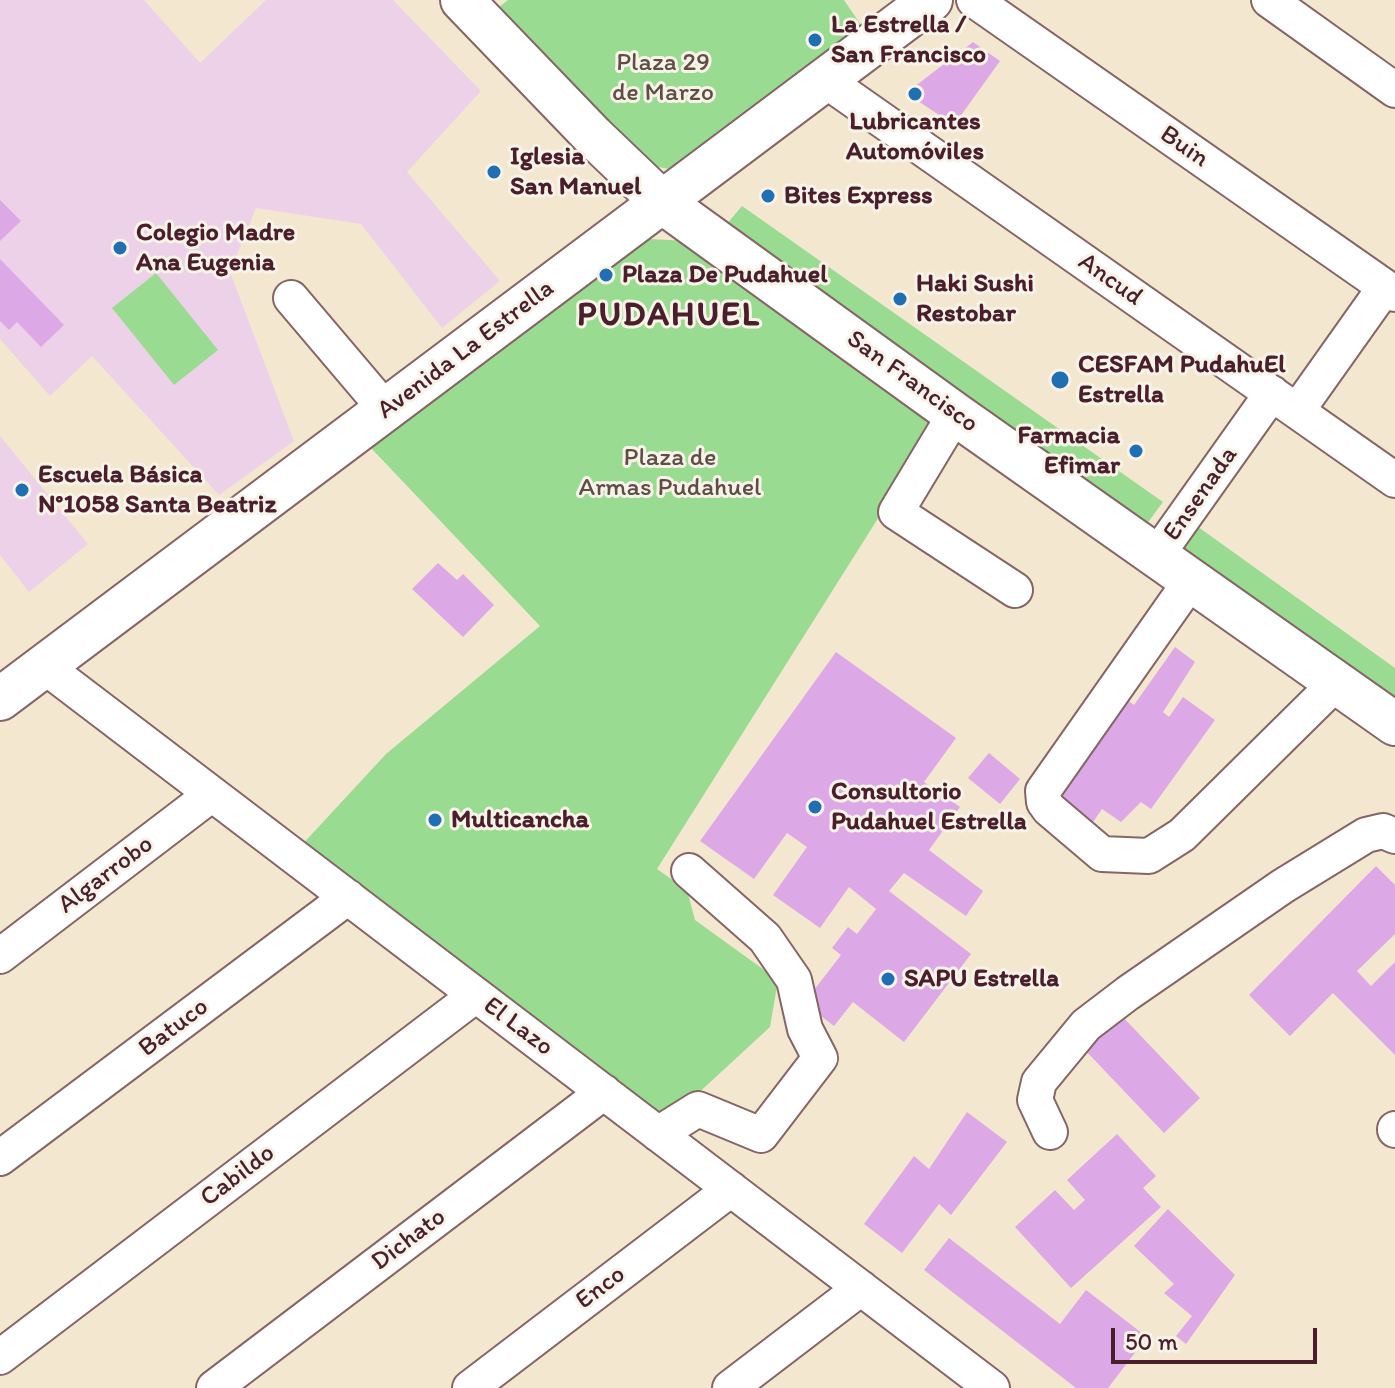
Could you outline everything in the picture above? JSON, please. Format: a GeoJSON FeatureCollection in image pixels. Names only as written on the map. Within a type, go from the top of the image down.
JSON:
{"type":"FeatureCollection","features":[{"type":"Feature","properties":{"kind":"main road","name":"San Francisco"},"geometry":{"type":"LineString","coordinates":[[462,0],[593,136],[662,202],[955,414],[1395,724]]}},
{"type":"Feature","properties":{"kind":"main road","name":"Avenida La Estrella"},"geometry":{"type":"LineString","coordinates":[[0,699],[931,0]]}},
{"type":"Feature","properties":{"kind":"street","name":"Buin"},"geometry":{"type":"LineString","coordinates":[[974,0],[1390,291]]}},
{"type":"Feature","properties":{"kind":"street"},"geometry":{"type":"LineString","coordinates":[[1271,1],[1395,90]]}},
{"type":"Feature","properties":{"kind":"street","name":"Ancud"},"geometry":{"type":"LineString","coordinates":[[825,80],[1395,480]]}},
{"type":"Feature","properties":{"kind":"street","name":"Ensenada"},"geometry":{"type":"LineString","coordinates":[[1157,555],[1284,402],[1390,291]]}},
{"type":"Feature","properties":{"kind":"street"},"geometry":{"type":"LineString","coordinates":[[291,298],[386,410]]}},
{"type":"Feature","properties":{"kind":"street"},"geometry":{"type":"LineString","coordinates":[[955,414],[896,512],[1015,590]]}},
{"type":"Feature","properties":{"kind":"street"},"geometry":{"type":"LineString","coordinates":[[1192,579],[1043,791],[1044,802],[1049,809],[1102,854],[1149,856],[1182,835],[1337,682]]}},
{"type":"Feature","properties":{"kind":"street","name":"El Lazo"},"geometry":{"type":"LineString","coordinates":[[44,666],[992,1388]]}},
{"type":"Feature","properties":{"kind":"street","name":"Algarrobo"},"geometry":{"type":"LineString","coordinates":[[0,956],[212,794]]}},
{"type":"Feature","properties":{"kind":"street"},"geometry":{"type":"LineString","coordinates":[[1050,1132],[1035,1100],[1039,1082],[1086,1025],[1283,886],[1366,835],[1383,831],[1395,836]]}},
{"type":"Feature","properties":{"kind":"street"},"geometry":{"type":"LineString","coordinates":[[658,1134],[698,1109],[761,1135],[820,1058],[805,1029],[794,980],[765,938],[689,871]]}},
{"type":"Feature","properties":{"kind":"street","name":"Batuco"},"geometry":{"type":"LineString","coordinates":[[0,1158],[348,897]]}},
{"type":"Feature","properties":{"kind":"street","name":"Cabildo"},"geometry":{"type":"LineString","coordinates":[[0,1357],[476,995]]}},
{"type":"Feature","properties":{"kind":"street","name":"Dichato"},"geometry":{"type":"LineString","coordinates":[[214,1388],[604,1092]]}},
{"type":"Feature","properties":{"kind":"street","name":"Enco"},"geometry":{"type":"LineString","coordinates":[[470,1388],[731,1189]]}},
{"type":"Feature","properties":{"kind":"street"},"geometry":{"type":"LineString","coordinates":[[730,1388],[861,1288]]}},
{"type":"Feature","properties":{"kind":"shaded area","name":"Colegio Madre Ana Eugenia"},"geometry":{"type":"Polygon","coordinates":[[[0,0],[144,0],[200,63],[266,0],[393,0],[481,91],[407,172],[500,281],[442,328],[361,224],[256,208],[230,272],[294,441],[219,495],[92,356],[50,396],[0,339],[0,0]]]}},
{"type":"Feature","properties":{"kind":"shaded area","name":"Escuela Básica N°1058 Santa Beatriz"},"geometry":{"type":"Polygon","coordinates":[[[0,436],[88,544],[29,592],[0,555],[0,436]]]}},
{"type":"Feature","properties":{"kind":"green space","name":"Plaza 29 de Marzo"},"geometry":{"type":"Polygon","coordinates":[[[508,0],[844,0],[863,28],[675,170],[636,163],[490,14],[508,0]]]}},
{"type":"Feature","properties":{"kind":"green space"},"geometry":{"type":"Polygon","coordinates":[[[742,206],[1163,502],[1146,525],[726,225],[742,206]]]}},
{"type":"Feature","properties":{"kind":"green space","name":"Plaza de Armas Pudahuel"},"geometry":{"type":"Polygon","coordinates":[[[649,239],[689,241],[940,420],[657,869],[687,890],[695,920],[778,980],[770,1027],[667,1122],[299,848],[386,754],[540,626],[371,448],[649,239]]]}},
{"type":"Feature","properties":{"kind":"green space"},"geometry":{"type":"Polygon","coordinates":[[[156,273],[218,350],[174,385],[112,308],[156,273]]]}},
{"type":"Feature","properties":{"kind":"green space"},"geometry":{"type":"Polygon","coordinates":[[[1187,519],[1395,668],[1395,712],[1164,549],[1187,519]]]}},
{"type":"Feature","properties":{"kind":"building"},"geometry":{"type":"Polygon","coordinates":[[[973,42],[1000,61],[954,125],[906,93],[973,42]]]}},
{"type":"Feature","properties":{"kind":"building"},"geometry":{"type":"Polygon","coordinates":[[[0,200],[21,221],[0,241],[0,200]]]}},
{"type":"Feature","properties":{"kind":"building"},"geometry":{"type":"Polygon","coordinates":[[[0,259],[64,325],[41,347],[17,322],[9,330],[0,321],[0,259]]]}},
{"type":"Feature","properties":{"kind":"building"},"geometry":{"type":"Polygon","coordinates":[[[438,563],[457,580],[463,574],[494,605],[463,637],[412,589],[438,563]]]}},
{"type":"Feature","properties":{"kind":"building"},"geometry":{"type":"Polygon","coordinates":[[[1175,647],[1195,662],[1163,712],[1169,717],[1183,697],[1215,720],[1151,809],[1141,802],[1121,822],[1102,809],[1091,825],[1053,797],[1125,698],[1134,705],[1175,647]]]}},
{"type":"Feature","properties":{"kind":"building","name":"Consultorio Pudahuel Estrella"},"geometry":{"type":"Polygon","coordinates":[[[836,652],[956,738],[924,782],[960,807],[929,850],[983,891],[966,916],[904,873],[889,891],[971,954],[904,1042],[853,1002],[834,1026],[804,1003],[841,955],[832,948],[848,927],[857,934],[876,909],[849,887],[820,928],[773,895],[807,847],[787,833],[754,879],[700,841],[836,652]]]}},
{"type":"Feature","properties":{"kind":"building"},"geometry":{"type":"Polygon","coordinates":[[[989,753],[1020,779],[1000,804],[968,778],[989,753]]]}},
{"type":"Feature","properties":{"kind":"building"},"geometry":{"type":"Polygon","coordinates":[[[1376,866],[1395,885],[1395,934],[1357,971],[1371,986],[1395,962],[1395,1055],[1333,993],[1290,1036],[1249,995],[1376,866]]]}},
{"type":"Feature","properties":{"kind":"building"},"geometry":{"type":"Polygon","coordinates":[[[1120,1014],[1200,1098],[1164,1133],[1084,1049],[1120,1014]]]}},
{"type":"Feature","properties":{"kind":"building"},"geometry":{"type":"Polygon","coordinates":[[[967,1112],[1007,1142],[951,1215],[939,1204],[902,1253],[864,1224],[914,1156],[929,1169],[967,1112]]]}},
{"type":"Feature","properties":{"kind":"building"},"geometry":{"type":"Polygon","coordinates":[[[1117,1134],[1156,1176],[1143,1188],[1161,1207],[1071,1288],[1015,1227],[1055,1190],[1074,1210],[1085,1200],[1067,1180],[1117,1134]]]}},
{"type":"Feature","properties":{"kind":"building"},"geometry":{"type":"Polygon","coordinates":[[[1168,1209],[1235,1275],[1186,1344],[1176,1336],[1192,1316],[1164,1293],[1174,1284],[1134,1246],[1168,1209]]]}},
{"type":"Feature","properties":{"kind":"building"},"geometry":{"type":"Polygon","coordinates":[[[949,1238],[1060,1324],[1086,1290],[1147,1337],[1108,1388],[1076,1388],[924,1270],[949,1238]]]}},
{"type":"Feature","properties":{"kind":"place","name":"La Estrella / San Francisco"},"geometry":{"type":"Point","coordinates":[815,40]}},
{"type":"Feature","properties":{"kind":"place","name":"Lubricantes Automóviles"},"geometry":{"type":"Point","coordinates":[915,94]}},
{"type":"Feature","properties":{"kind":"place","name":"Iglesia San Manuel"},"geometry":{"type":"Point","coordinates":[494,172]}},
{"type":"Feature","properties":{"kind":"place","name":"Bites Express"},"geometry":{"type":"Point","coordinates":[768,196]}},
{"type":"Feature","properties":{"kind":"place","name":"Colegio Madre Ana Eugenia"},"geometry":{"type":"Point","coordinates":[120,248]}},
{"type":"Feature","properties":{"kind":"place","name":"Plaza De Pudahuel"},"geometry":{"type":"Point","coordinates":[606,275]}},
{"type":"Feature","properties":{"kind":"place","name":"Haki Sushi Restobar"},"geometry":{"type":"Point","coordinates":[900,299]}},
{"type":"Feature","properties":{"kind":"place","name":"CESFAM PudahuEl Estrella"},"geometry":{"type":"Point","coordinates":[1060,380]}},
{"type":"Feature","properties":{"kind":"place","name":"Farmacia Efimar"},"geometry":{"type":"Point","coordinates":[1136,451]}},
{"type":"Feature","properties":{"kind":"place","name":"Escuela Básica N°1058 Santa Beatriz"},"geometry":{"type":"Point","coordinates":[22,490]}},
{"type":"Feature","properties":{"kind":"place","name":"Consultorio Pudahuel Estrella"},"geometry":{"type":"Point","coordinates":[815,807]}},
{"type":"Feature","properties":{"kind":"place","name":"Multicancha"},"geometry":{"type":"Point","coordinates":[435,820]}},
{"type":"Feature","properties":{"kind":"place","name":"SAPU Estrella"},"geometry":{"type":"Point","coordinates":[888,979]}},
{"type":"Feature","properties":{"kind":"district","name":"PUDAHUEL"},"geometry":{"type":"Point","coordinates":[669,316]}}]}
